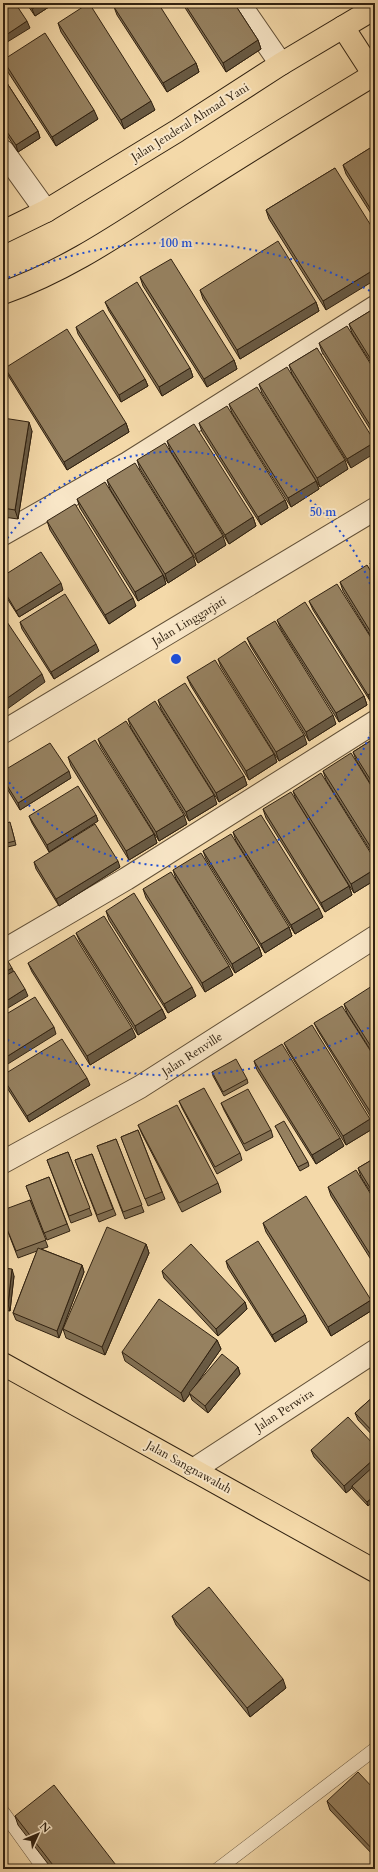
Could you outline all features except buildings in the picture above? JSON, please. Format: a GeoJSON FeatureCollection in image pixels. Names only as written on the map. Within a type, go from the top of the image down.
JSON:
{"type":"FeatureCollection","features":[{"type":"Feature","properties":{"kind":"main road","name":"Jalan Jenderal Ahmad Yani"},"geometry":{"type":"LineString","coordinates":[[3,232],[46,211],[177,131],[281,64],[375,8]]}},
{"type":"Feature","properties":{"kind":"main road"},"geometry":{"type":"LineString","coordinates":[[3,293],[30,284],[74,262],[211,175],[375,75],[343,28]]}},
{"type":"Feature","properties":{"kind":"main road","name":"Jalan Sangnawaluh"},"geometry":{"type":"LineString","coordinates":[[3,1364],[375,1571]]}},
{"type":"Feature","properties":{"kind":"street"},"geometry":{"type":"LineString","coordinates":[[239,3],[281,64]]}},
{"type":"Feature","properties":{"kind":"street"},"geometry":{"type":"LineString","coordinates":[[3,151],[46,211]]}},
{"type":"Feature","properties":{"kind":"street"},"geometry":{"type":"LineString","coordinates":[[3,534],[128,463],[375,307]]}},
{"type":"Feature","properties":{"kind":"street","name":"Jalan Linggarjati"},"geometry":{"type":"LineString","coordinates":[[3,732],[375,509]]}},
{"type":"Feature","properties":{"kind":"street"},"geometry":{"type":"LineString","coordinates":[[3,951],[126,879],[375,722]]}},
{"type":"Feature","properties":{"kind":"street","name":"Jalan Renville"},"geometry":{"type":"LineString","coordinates":[[3,1162],[140,1087],[375,937]]}},
{"type":"Feature","properties":{"kind":"street","name":"Jalan Perwira"},"geometry":{"type":"LineString","coordinates":[[193,1470],[375,1351]]}},
{"type":"Feature","properties":{"kind":"lane"},"geometry":{"type":"LineString","coordinates":[[218,1869],[375,1749]]}},
{"type":"Feature","properties":{"kind":"lane"},"geometry":{"type":"LineString","coordinates":[[3,1812],[44,1869]]}}]}
